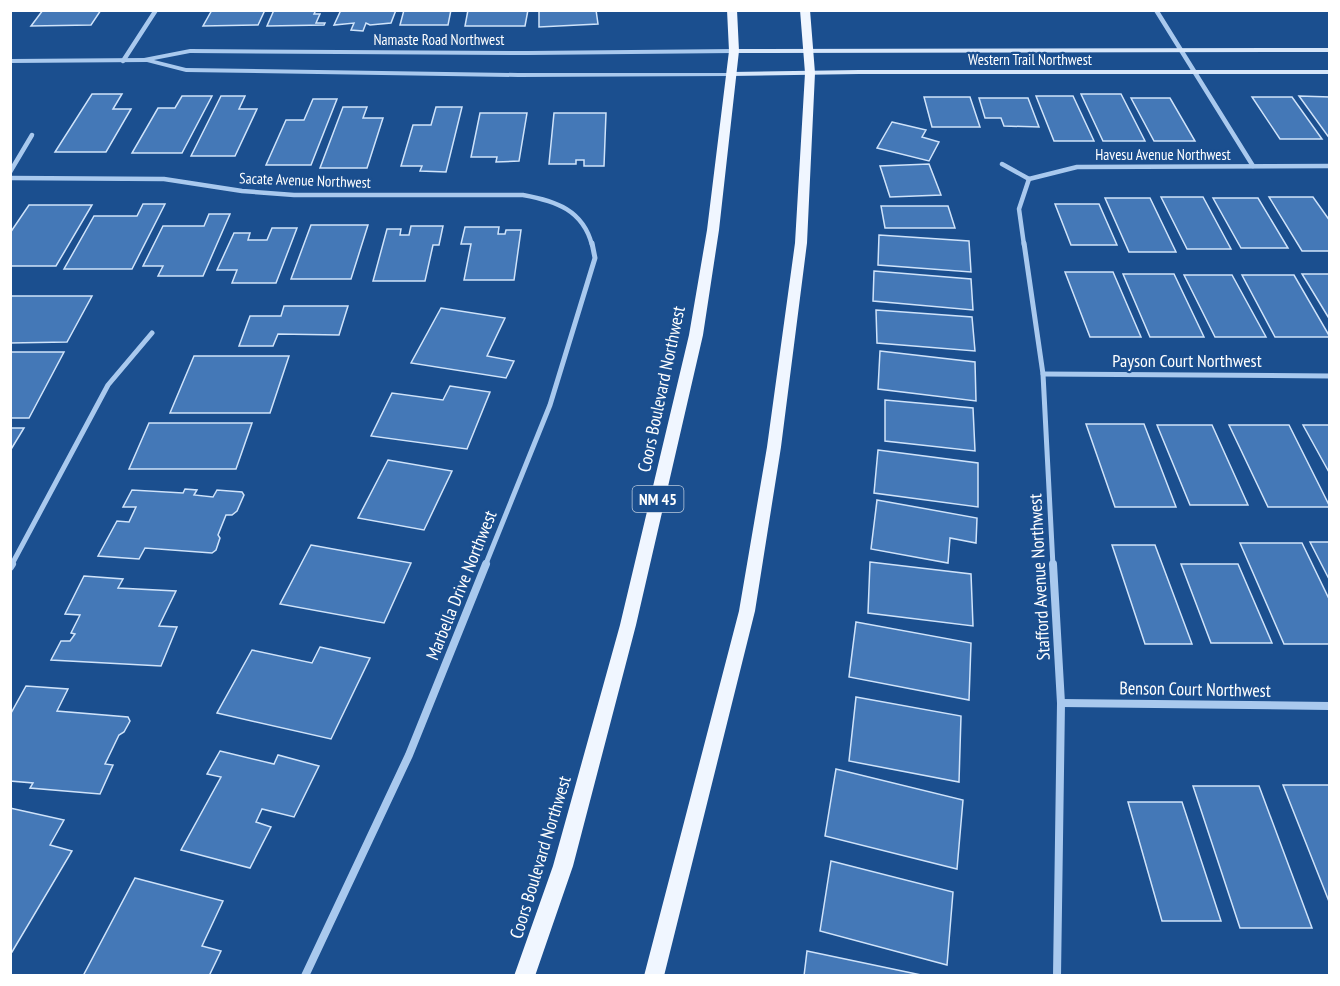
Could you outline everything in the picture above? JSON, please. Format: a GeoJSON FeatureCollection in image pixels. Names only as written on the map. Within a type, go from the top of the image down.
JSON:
{"type":"FeatureCollection","features":[{"type":"Feature","properties":{"kind":"main road","name":"Coors Boulevard Northwest"},"geometry":{"type":"LineString","coordinates":[[524,975],[566,855],[628,625],[691,358],[713,230],[734,51],[732,10]]}},
{"type":"Feature","properties":{"kind":"main road"},"geometry":{"type":"LineString","coordinates":[[654,975],[747,611],[774,447],[801,243],[810,73],[805,10]]}},
{"type":"Feature","properties":{"kind":"main road","name":"Western Trail Northwest"},"geometry":{"type":"LineString","coordinates":[[734,51],[809,49],[1329,50]]}},
{"type":"Feature","properties":{"kind":"main road","name":"Western Trail Northwest"},"geometry":{"type":"LineString","coordinates":[[730,74],[1329,72]]}},
{"type":"Feature","properties":{"kind":"street"},"geometry":{"type":"LineString","coordinates":[[123,61],[156,10]]}},
{"type":"Feature","properties":{"kind":"street"},"geometry":{"type":"LineString","coordinates":[[1156,10],[1193,73],[1253,166]]}},
{"type":"Feature","properties":{"kind":"street","name":"Namaste Road Northwest"},"geometry":{"type":"LineString","coordinates":[[10,61],[144,60],[190,51],[528,53],[734,51]]}},
{"type":"Feature","properties":{"kind":"street","name":"Namaste Road Northwest"},"geometry":{"type":"LineString","coordinates":[[144,60],[186,70],[518,75],[730,74]]}},
{"type":"Feature","properties":{"kind":"street"},"geometry":{"type":"LineString","coordinates":[[10,172],[32,135]]}},
{"type":"Feature","properties":{"kind":"street"},"geometry":{"type":"LineString","coordinates":[[1002,164],[1029,180]]}},
{"type":"Feature","properties":{"kind":"street","name":"Havesu Avenue Northwest"},"geometry":{"type":"LineString","coordinates":[[1029,180],[1077,167],[1329,166]]}},
{"type":"Feature","properties":{"kind":"street","name":"Sacate Avenue Northwest"},"geometry":{"type":"LineString","coordinates":[[10,178],[164,179],[242,191],[294,195],[523,195],[548,199],[562,206]]}},
{"type":"Feature","properties":{"kind":"street","name":"Stafford Avenue Northwest"},"geometry":{"type":"LineString","coordinates":[[1029,180],[1019,209],[1044,374],[1061,703],[1057,975]]}},
{"type":"Feature","properties":{"kind":"street","name":"Marbella Drive Northwest"},"geometry":{"type":"LineString","coordinates":[[305,975],[409,755],[550,405],[595,258],[592,236],[580,216],[562,206]]}},
{"type":"Feature","properties":{"kind":"street"},"geometry":{"type":"LineString","coordinates":[[10,567],[108,385],[152,333]]}},
{"type":"Feature","properties":{"kind":"street","name":"Payson Court Northwest"},"geometry":{"type":"LineString","coordinates":[[1044,374],[1329,376]]}},
{"type":"Feature","properties":{"kind":"street","name":"Benson Court Northwest"},"geometry":{"type":"LineString","coordinates":[[1061,703],[1329,706]]}},
{"type":"Feature","properties":{"kind":"building"},"geometry":{"type":"Polygon","coordinates":[[[43,10],[101,10],[91,25],[31,26],[43,10]]]}},
{"type":"Feature","properties":{"kind":"building"},"geometry":{"type":"Polygon","coordinates":[[[212,10],[265,10],[258,25],[203,26],[212,10]]]}},
{"type":"Feature","properties":{"kind":"building"},"geometry":{"type":"Polygon","coordinates":[[[274,10],[316,10],[314,14],[320,14],[316,23],[325,23],[324,25],[267,26],[274,10]]]}},
{"type":"Feature","properties":{"kind":"building"},"geometry":{"type":"Polygon","coordinates":[[[341,10],[396,10],[391,23],[370,25],[366,23],[363,31],[351,30],[354,23],[334,25],[341,10]]]}},
{"type":"Feature","properties":{"kind":"building"},"geometry":{"type":"Polygon","coordinates":[[[404,10],[451,10],[448,25],[400,25],[404,10]]]}},
{"type":"Feature","properties":{"kind":"building"},"geometry":{"type":"Polygon","coordinates":[[[468,10],[528,10],[525,26],[465,26],[468,10]]]}},
{"type":"Feature","properties":{"kind":"building"},"geometry":{"type":"Polygon","coordinates":[[[539,10],[596,10],[598,24],[539,27],[539,10]]]}},
{"type":"Feature","properties":{"kind":"building"},"geometry":{"type":"Polygon","coordinates":[[[92,94],[122,94],[113,109],[131,109],[106,152],[55,152],[92,94]]]}},
{"type":"Feature","properties":{"kind":"building"},"geometry":{"type":"Polygon","coordinates":[[[1081,94],[1121,94],[1145,141],[1103,141],[1081,94]]]}},
{"type":"Feature","properties":{"kind":"building"},"geometry":{"type":"Polygon","coordinates":[[[182,96],[212,96],[182,153],[132,153],[158,108],[175,108],[182,96]]]}},
{"type":"Feature","properties":{"kind":"building"},"geometry":{"type":"Polygon","coordinates":[[[221,96],[245,96],[239,109],[257,109],[235,156],[191,156],[221,96]]]}},
{"type":"Feature","properties":{"kind":"building"},"geometry":{"type":"Polygon","coordinates":[[[1036,96],[1073,96],[1094,141],[1054,141],[1036,96]]]}},
{"type":"Feature","properties":{"kind":"building"},"geometry":{"type":"Polygon","coordinates":[[[1299,96],[1330,97],[1330,139],[1299,96]]]}},
{"type":"Feature","properties":{"kind":"building"},"geometry":{"type":"Polygon","coordinates":[[[924,97],[970,97],[980,127],[932,127],[924,97]]]}},
{"type":"Feature","properties":{"kind":"building"},"geometry":{"type":"Polygon","coordinates":[[[1252,97],[1292,97],[1322,139],[1280,139],[1252,97]]]}},
{"type":"Feature","properties":{"kind":"building"},"geometry":{"type":"Polygon","coordinates":[[[979,98],[1028,98],[1039,127],[1004,126],[1001,118],[985,118],[979,98]]]}},
{"type":"Feature","properties":{"kind":"building"},"geometry":{"type":"Polygon","coordinates":[[[1131,98],[1170,98],[1195,141],[1154,141],[1131,98]]]}},
{"type":"Feature","properties":{"kind":"building"},"geometry":{"type":"Polygon","coordinates":[[[313,99],[337,99],[311,165],[266,165],[286,120],[304,120],[313,99]]]}},
{"type":"Feature","properties":{"kind":"building"},"geometry":{"type":"Polygon","coordinates":[[[343,107],[367,107],[363,118],[383,118],[367,168],[320,168],[343,107]]]}},
{"type":"Feature","properties":{"kind":"building"},"geometry":{"type":"Polygon","coordinates":[[[436,107],[462,107],[446,172],[420,171],[422,166],[401,166],[413,125],[431,125],[436,107]]]}},
{"type":"Feature","properties":{"kind":"building"},"geometry":{"type":"Polygon","coordinates":[[[480,113],[527,113],[519,161],[496,162],[497,157],[471,157],[480,113]]]}},
{"type":"Feature","properties":{"kind":"building"},"geometry":{"type":"Polygon","coordinates":[[[554,113],[606,113],[604,166],[584,166],[584,160],[576,160],[576,164],[549,164],[554,113]]]}},
{"type":"Feature","properties":{"kind":"building"},"geometry":{"type":"Polygon","coordinates":[[[892,122],[926,130],[922,137],[939,142],[929,161],[877,148],[892,122]]]}},
{"type":"Feature","properties":{"kind":"building"},"geometry":{"type":"Polygon","coordinates":[[[929,164],[941,195],[890,197],[880,166],[929,164]]]}},
{"type":"Feature","properties":{"kind":"building"},"geometry":{"type":"Polygon","coordinates":[[[1161,197],[1203,197],[1231,249],[1187,249],[1161,197]]]}},
{"type":"Feature","properties":{"kind":"building"},"geometry":{"type":"Polygon","coordinates":[[[1269,197],[1313,197],[1330,221],[1330,251],[1302,251],[1269,197]]]}},
{"type":"Feature","properties":{"kind":"building"},"geometry":{"type":"Polygon","coordinates":[[[1105,198],[1150,198],[1176,252],[1129,252],[1105,198]]]}},
{"type":"Feature","properties":{"kind":"building"},"geometry":{"type":"Polygon","coordinates":[[[1213,198],[1258,198],[1288,248],[1241,248],[1213,198]]]}},
{"type":"Feature","properties":{"kind":"building"},"geometry":{"type":"Polygon","coordinates":[[[143,204],[165,204],[132,269],[64,269],[94,216],[137,216],[143,204]]]}},
{"type":"Feature","properties":{"kind":"building"},"geometry":{"type":"Polygon","coordinates":[[[1055,204],[1099,204],[1117,245],[1071,245],[1055,204]]]}},
{"type":"Feature","properties":{"kind":"building"},"geometry":{"type":"Polygon","coordinates":[[[29,205],[92,205],[56,266],[10,266],[10,233],[29,205]]]}},
{"type":"Feature","properties":{"kind":"building"},"geometry":{"type":"Polygon","coordinates":[[[881,206],[948,206],[955,228],[885,228],[881,206]]]}},
{"type":"Feature","properties":{"kind":"building"},"geometry":{"type":"Polygon","coordinates":[[[209,214],[230,214],[203,276],[158,276],[163,266],[143,266],[163,226],[204,226],[209,214]]]}},
{"type":"Feature","properties":{"kind":"building"},"geometry":{"type":"Polygon","coordinates":[[[311,225],[368,225],[351,279],[291,279],[311,225]]]}},
{"type":"Feature","properties":{"kind":"building"},"geometry":{"type":"Polygon","coordinates":[[[411,226],[443,226],[439,245],[433,245],[425,281],[373,281],[387,229],[401,229],[400,235],[409,235],[411,226]]]}},
{"type":"Feature","properties":{"kind":"building"},"geometry":{"type":"Polygon","coordinates":[[[465,227],[499,227],[498,234],[505,234],[506,230],[521,230],[514,280],[464,280],[471,244],[461,244],[465,227]]]}},
{"type":"Feature","properties":{"kind":"building"},"geometry":{"type":"Polygon","coordinates":[[[272,228],[297,228],[276,283],[232,283],[237,270],[217,270],[234,233],[250,233],[248,240],[267,240],[272,228]]]}},
{"type":"Feature","properties":{"kind":"building"},"geometry":{"type":"Polygon","coordinates":[[[879,235],[969,241],[971,272],[878,265],[879,235]]]}},
{"type":"Feature","properties":{"kind":"building"},"geometry":{"type":"Polygon","coordinates":[[[874,271],[971,279],[973,310],[873,301],[874,271]]]}},
{"type":"Feature","properties":{"kind":"building"},"geometry":{"type":"Polygon","coordinates":[[[1065,272],[1113,272],[1141,337],[1090,337],[1065,272]]]}},
{"type":"Feature","properties":{"kind":"building"},"geometry":{"type":"Polygon","coordinates":[[[1123,274],[1174,274],[1204,337],[1150,337],[1123,274]]]}},
{"type":"Feature","properties":{"kind":"building"},"geometry":{"type":"Polygon","coordinates":[[[1302,274],[1330,274],[1330,320],[1302,274]]]}},
{"type":"Feature","properties":{"kind":"building"},"geometry":{"type":"Polygon","coordinates":[[[1184,275],[1232,275],[1266,337],[1215,337],[1184,275]]]}},
{"type":"Feature","properties":{"kind":"building"},"geometry":{"type":"Polygon","coordinates":[[[1242,275],[1294,275],[1330,337],[1275,337],[1242,275]]]}},
{"type":"Feature","properties":{"kind":"building"},"geometry":{"type":"Polygon","coordinates":[[[10,296],[92,296],[67,342],[10,343],[10,296]]]}},
{"type":"Feature","properties":{"kind":"building"},"geometry":{"type":"Polygon","coordinates":[[[284,306],[348,306],[339,335],[278,334],[273,346],[239,346],[250,316],[281,316],[284,306]]]}},
{"type":"Feature","properties":{"kind":"building"},"geometry":{"type":"Polygon","coordinates":[[[441,308],[505,318],[487,356],[514,361],[506,378],[411,363],[441,308]]]}},
{"type":"Feature","properties":{"kind":"building"},"geometry":{"type":"Polygon","coordinates":[[[876,310],[972,317],[975,351],[877,343],[876,310]]]}},
{"type":"Feature","properties":{"kind":"building"},"geometry":{"type":"Polygon","coordinates":[[[880,351],[975,362],[976,401],[878,389],[880,351]]]}},
{"type":"Feature","properties":{"kind":"building"},"geometry":{"type":"Polygon","coordinates":[[[10,352],[64,352],[29,418],[10,418],[10,352]]]}},
{"type":"Feature","properties":{"kind":"building"},"geometry":{"type":"Polygon","coordinates":[[[194,356],[289,356],[270,413],[170,413],[194,356]]]}},
{"type":"Feature","properties":{"kind":"building"},"geometry":{"type":"Polygon","coordinates":[[[450,386],[490,392],[467,449],[371,436],[392,393],[443,400],[450,386]]]}},
{"type":"Feature","properties":{"kind":"building"},"geometry":{"type":"Polygon","coordinates":[[[885,400],[973,408],[975,451],[885,441],[885,400]]]}},
{"type":"Feature","properties":{"kind":"building"},"geometry":{"type":"Polygon","coordinates":[[[149,423],[252,423],[236,469],[129,469],[149,423]]]}},
{"type":"Feature","properties":{"kind":"building"},"geometry":{"type":"Polygon","coordinates":[[[1086,424],[1144,424],[1176,507],[1115,507],[1086,424]]]}},
{"type":"Feature","properties":{"kind":"building"},"geometry":{"type":"Polygon","coordinates":[[[1157,425],[1212,425],[1248,505],[1190,505],[1157,425]]]}},
{"type":"Feature","properties":{"kind":"building"},"geometry":{"type":"Polygon","coordinates":[[[1229,425],[1289,425],[1330,507],[1268,507],[1229,425]]]}},
{"type":"Feature","properties":{"kind":"building"},"geometry":{"type":"Polygon","coordinates":[[[1303,425],[1330,425],[1330,474],[1303,425]]]}},
{"type":"Feature","properties":{"kind":"building"},"geometry":{"type":"Polygon","coordinates":[[[10,428],[24,428],[10,451],[10,428]]]}},
{"type":"Feature","properties":{"kind":"building"},"geometry":{"type":"Polygon","coordinates":[[[878,450],[978,463],[978,507],[874,493],[878,450]]]}},
{"type":"Feature","properties":{"kind":"building"},"geometry":{"type":"Polygon","coordinates":[[[388,460],[452,471],[424,530],[358,518],[388,460]]]}},
{"type":"Feature","properties":{"kind":"building"},"geometry":{"type":"Polygon","coordinates":[[[185,489],[197,490],[194,495],[213,497],[217,490],[242,492],[244,495],[237,511],[232,515],[226,515],[218,535],[220,538],[216,550],[212,553],[145,548],[139,559],[98,556],[117,521],[129,522],[136,507],[123,507],[132,490],[183,493],[185,489]]]}},
{"type":"Feature","properties":{"kind":"building"},"geometry":{"type":"Polygon","coordinates":[[[877,500],[977,518],[976,543],[950,538],[948,563],[871,549],[877,500]]]}},
{"type":"Feature","properties":{"kind":"building"},"geometry":{"type":"Polygon","coordinates":[[[1310,542],[1330,542],[1330,581],[1310,542]]]}},
{"type":"Feature","properties":{"kind":"building"},"geometry":{"type":"Polygon","coordinates":[[[1240,543],[1302,543],[1330,601],[1330,644],[1284,644],[1240,543]]]}},
{"type":"Feature","properties":{"kind":"building"},"geometry":{"type":"Polygon","coordinates":[[[311,545],[411,563],[384,623],[280,604],[311,545]]]}},
{"type":"Feature","properties":{"kind":"building"},"geometry":{"type":"Polygon","coordinates":[[[1112,545],[1155,545],[1192,644],[1145,644],[1112,545]]]}},
{"type":"Feature","properties":{"kind":"building"},"geometry":{"type":"Polygon","coordinates":[[[870,562],[971,574],[973,626],[868,613],[870,562]]]}},
{"type":"Feature","properties":{"kind":"building"},"geometry":{"type":"Polygon","coordinates":[[[1181,564],[1238,564],[1272,643],[1211,643],[1181,564]]]}},
{"type":"Feature","properties":{"kind":"building"},"geometry":{"type":"Polygon","coordinates":[[[84,576],[123,579],[118,588],[176,591],[159,626],[177,627],[161,666],[51,660],[61,641],[70,641],[75,634],[71,633],[80,615],[65,614],[84,576]]]}},
{"type":"Feature","properties":{"kind":"building"},"geometry":{"type":"Polygon","coordinates":[[[856,622],[971,643],[969,700],[849,677],[856,622]]]}},
{"type":"Feature","properties":{"kind":"building"},"geometry":{"type":"Polygon","coordinates":[[[320,647],[370,658],[331,739],[217,713],[252,650],[312,663],[320,647]]]}},
{"type":"Feature","properties":{"kind":"building"},"geometry":{"type":"Polygon","coordinates":[[[26,686],[68,689],[57,711],[128,717],[130,721],[124,732],[119,735],[105,764],[113,765],[100,794],[30,788],[33,783],[10,781],[10,715],[26,686]]]}},
{"type":"Feature","properties":{"kind":"building"},"geometry":{"type":"Polygon","coordinates":[[[856,697],[961,716],[959,782],[849,761],[856,697]]]}},
{"type":"Feature","properties":{"kind":"building"},"geometry":{"type":"Polygon","coordinates":[[[220,751],[274,764],[278,755],[319,766],[294,817],[262,809],[256,822],[271,827],[250,868],[181,850],[221,777],[207,774],[220,751]]]}},
{"type":"Feature","properties":{"kind":"building"},"geometry":{"type":"Polygon","coordinates":[[[836,769],[963,800],[957,869],[825,836],[836,769]]]}},
{"type":"Feature","properties":{"kind":"building"},"geometry":{"type":"Polygon","coordinates":[[[1283,785],[1330,785],[1330,904],[1283,785]]]}},
{"type":"Feature","properties":{"kind":"building"},"geometry":{"type":"Polygon","coordinates":[[[1193,786],[1259,786],[1312,928],[1240,928],[1193,786]]]}},
{"type":"Feature","properties":{"kind":"building"},"geometry":{"type":"Polygon","coordinates":[[[1128,802],[1182,802],[1221,921],[1162,921],[1128,802]]]}},
{"type":"Feature","properties":{"kind":"building"},"geometry":{"type":"Polygon","coordinates":[[[10,808],[64,820],[50,845],[72,851],[12,952],[10,951],[10,808]]]}},
{"type":"Feature","properties":{"kind":"building"},"geometry":{"type":"Polygon","coordinates":[[[831,861],[953,892],[947,965],[820,931],[831,861]]]}},
{"type":"Feature","properties":{"kind":"building"},"geometry":{"type":"Polygon","coordinates":[[[135,878],[223,901],[202,946],[221,951],[209,976],[83,976],[135,878]]]}},
{"type":"Feature","properties":{"kind":"building"},"geometry":{"type":"Polygon","coordinates":[[[807,951],[926,976],[804,976],[807,951]]]}}]}
